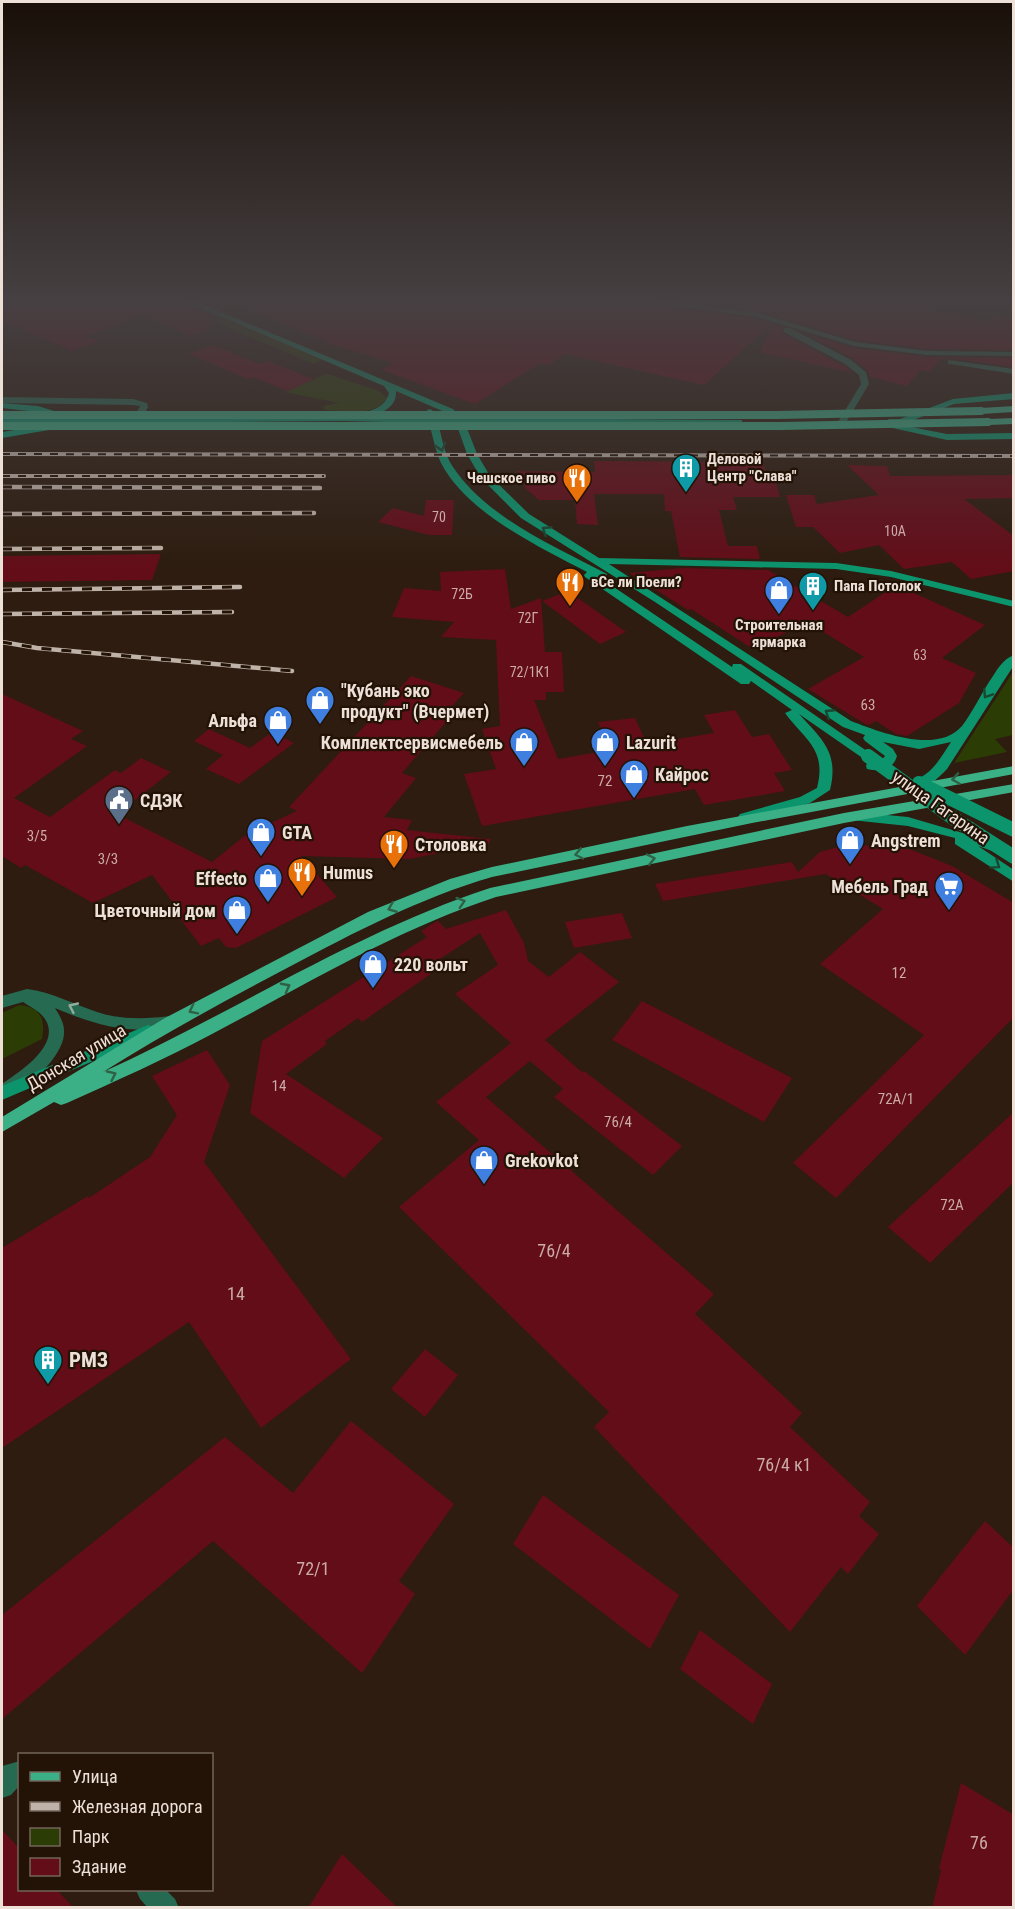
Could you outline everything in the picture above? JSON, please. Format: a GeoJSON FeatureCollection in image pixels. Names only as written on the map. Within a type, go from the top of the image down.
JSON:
{"type":"FeatureCollection","features":[{"type":"Feature","properties":{"kind":"main road"},"geometry":{"type":"LineString","coordinates":[[341,420],[369,414],[390,404],[392,391]]}},
{"type":"Feature","properties":{"kind":"main road"},"geometry":{"type":"LineString","coordinates":[[404,391],[450,411],[460,421],[478,466],[499,493],[525,516],[847,724],[889,752],[891,759],[878,767],[867,765],[595,580],[565,557]]}},
{"type":"Feature","properties":{"kind":"main road"},"geometry":{"type":"LineString","coordinates":[[415,396],[425,407],[432,420],[442,454],[459,480],[501,517],[565,557],[603,576],[649,604],[868,756],[957,804],[1014,830]]}},
{"type":"Feature","properties":{"kind":"main road"},"geometry":{"type":"LineString","coordinates":[[2,421],[901,422],[953,402],[1014,396]]}},
{"type":"Feature","properties":{"kind":"main road"},"geometry":{"type":"LineString","coordinates":[[2,406],[48,411],[72,421]]}},
{"type":"Feature","properties":{"kind":"main road"},"geometry":{"type":"LineString","coordinates":[[2,415],[776,415],[1014,409]]}},
{"type":"Feature","properties":{"kind":"main road"},"geometry":{"type":"LineString","coordinates":[[2,435],[46,429],[72,421]]}},
{"type":"Feature","properties":{"kind":"main road"},"geometry":{"type":"LineString","coordinates":[[2,426],[781,426],[1014,421]]}},
{"type":"Feature","properties":{"kind":"main road"},"geometry":{"type":"LineString","coordinates":[[882,422],[948,437],[1014,436]]}},
{"type":"Feature","properties":{"kind":"main road"},"geometry":{"type":"LineString","coordinates":[[596,561],[836,566],[891,574],[1014,604]]}},
{"type":"Feature","properties":{"kind":"main road"},"geometry":{"type":"LineString","coordinates":[[903,788],[934,777],[1005,667],[1014,658]]}},
{"type":"Feature","properties":{"kind":"main road"},"geometry":{"type":"LineString","coordinates":[[729,822],[805,800],[823,790],[829,767],[826,756],[791,713]]}},
{"type":"Feature","properties":{"kind":"main road"},"geometry":{"type":"LineString","coordinates":[[847,724],[883,738],[919,745],[951,738],[963,731]]}},
{"type":"Feature","properties":{"kind":"main road","name":"улица Гагарина"},"geometry":{"type":"LineString","coordinates":[[868,756],[944,811],[1014,855]]}},
{"type":"Feature","properties":{"kind":"main road","name":"Донская улица"},"geometry":{"type":"LineString","coordinates":[[2,1093],[171,1022],[373,916],[455,883],[492,872],[729,822],[903,788],[1014,770]]}},
{"type":"Feature","properties":{"kind":"main road"},"geometry":{"type":"LineString","coordinates":[[2,1125],[184,1042],[378,938],[458,903],[495,892],[844,818],[1014,788]]}},
{"type":"Feature","properties":{"kind":"main road"},"geometry":{"type":"LineString","coordinates":[[844,818],[896,819],[943,829],[1014,855]]}},
{"type":"Feature","properties":{"kind":"main road"},"geometry":{"type":"LineString","coordinates":[[943,829],[1014,877]]}},
{"type":"Feature","properties":{"kind":"main road","name":"Донская улица"},"geometry":{"type":"LineString","coordinates":[[2,1125],[171,1022]]}},
{"type":"Feature","properties":{"kind":"street"},"geometry":{"type":"LineString","coordinates":[[842,422],[861,391]]}},
{"type":"Feature","properties":{"kind":"street"},"geometry":{"type":"LineString","coordinates":[[2,400],[133,402],[144,405],[137,421]]}},
{"type":"Feature","properties":{"kind":"street"},"geometry":{"type":"LineString","coordinates":[[2,1093],[38,1066],[50,1052],[56,1036],[55,1024],[49,1012],[24,996]]}},
{"type":"Feature","properties":{"kind":"street"},"geometry":{"type":"LineString","coordinates":[[2,1002],[11,997],[46,998],[64,1003],[95,1018],[154,1025],[171,1022]]}},
{"type":"Feature","properties":{"kind":"street"},"geometry":{"type":"LineString","coordinates":[[2,1786],[10,1775],[18,1773]]}},
{"type":"Feature","properties":{"kind":"street"},"geometry":{"type":"LineString","coordinates":[[150,1891],[166,1908]]}},
{"type":"Feature","properties":{"kind":"green space"},"geometry":{"type":"Polygon","coordinates":[[[379,391],[387,398],[367,411],[324,410],[324,406],[339,403],[285,392],[379,391]]]}},
{"type":"Feature","properties":{"kind":"green space"},"geometry":{"type":"Polygon","coordinates":[[[1013,672],[1013,735],[995,739],[1007,752],[954,763],[1013,672]]]}},
{"type":"Feature","properties":{"kind":"green space"},"geometry":{"type":"Polygon","coordinates":[[[19,1005],[32,1008],[40,1015],[43,1025],[42,1039],[2,1059],[2,1013],[19,1005]]]}},
{"type":"Feature","properties":{"kind":"building"},"geometry":{"type":"Polygon","coordinates":[[[440,391],[495,391],[475,404],[440,391]]]}},
{"type":"Feature","properties":{"kind":"building"},"geometry":{"type":"Polygon","coordinates":[[[594,461],[763,462],[766,472],[773,472],[780,497],[733,497],[737,510],[719,510],[728,546],[757,546],[760,559],[680,557],[671,511],[665,511],[664,494],[594,494],[598,525],[577,524],[575,500],[539,500],[526,489],[517,471],[595,472],[594,461]]]}},
{"type":"Feature","properties":{"kind":"building"},"geometry":{"type":"Polygon","coordinates":[[[847,465],[887,466],[890,476],[1014,475],[1014,498],[964,499],[1014,536],[1014,571],[971,579],[952,562],[904,569],[879,545],[840,553],[813,527],[796,527],[786,495],[814,495],[817,504],[879,495],[847,465]]]}},
{"type":"Feature","properties":{"kind":"building"},"geometry":{"type":"Polygon","coordinates":[[[426,500],[454,500],[452,535],[429,535],[378,522],[393,508],[424,516],[426,500]]]}},
{"type":"Feature","properties":{"kind":"building"},"geometry":{"type":"Polygon","coordinates":[[[161,554],[152,580],[2,582],[2,556],[161,554]]]}},
{"type":"Feature","properties":{"kind":"building"},"geometry":{"type":"Polygon","coordinates":[[[682,568],[768,570],[848,617],[896,585],[985,625],[942,658],[976,673],[959,703],[907,736],[896,734],[876,721],[869,725],[865,724],[808,689],[864,657],[807,622],[753,649],[629,573],[682,568]]]}},
{"type":"Feature","properties":{"kind":"building"},"geometry":{"type":"Polygon","coordinates":[[[505,569],[511,609],[541,598],[545,652],[562,652],[564,692],[546,692],[546,700],[534,700],[558,759],[610,750],[598,722],[635,718],[647,744],[714,733],[704,715],[735,710],[752,737],[769,734],[792,770],[774,773],[785,791],[704,805],[695,789],[482,826],[464,774],[496,769],[482,729],[500,726],[496,640],[441,637],[454,622],[392,617],[404,588],[441,591],[440,572],[505,569]]]}},
{"type":"Feature","properties":{"kind":"building"},"geometry":{"type":"Polygon","coordinates":[[[568,591],[626,632],[600,644],[542,601],[568,591]]]}},
{"type":"Feature","properties":{"kind":"building"},"geometry":{"type":"Polygon","coordinates":[[[411,676],[464,693],[447,712],[453,714],[402,773],[416,778],[384,817],[412,820],[407,830],[490,839],[490,843],[409,859],[301,856],[337,897],[236,948],[226,947],[219,938],[201,946],[174,911],[178,909],[152,875],[93,903],[25,865],[21,868],[2,856],[2,694],[83,731],[71,739],[87,746],[14,798],[50,817],[115,770],[121,773],[141,758],[171,772],[117,814],[212,862],[247,834],[297,811],[289,807],[411,676]]]}},
{"type":"Feature","properties":{"kind":"building"},"geometry":{"type":"Polygon","coordinates":[[[209,729],[250,748],[272,732],[294,743],[239,784],[206,769],[223,755],[194,741],[209,729]]]}},
{"type":"Feature","properties":{"kind":"building"},"geometry":{"type":"Polygon","coordinates":[[[880,845],[912,850],[952,866],[1014,903],[1014,1017],[836,1198],[793,1163],[924,1035],[820,964],[883,909],[826,874],[663,901],[655,884],[792,862],[798,872],[820,852],[841,846],[880,845]]]}},
{"type":"Feature","properties":{"kind":"building"},"geometry":{"type":"Polygon","coordinates":[[[506,910],[524,943],[528,961],[549,977],[580,952],[619,982],[545,1040],[582,1072],[584,1071],[682,1146],[653,1175],[554,1097],[563,1089],[530,1061],[486,1097],[714,1294],[695,1314],[802,1413],[790,1427],[870,1502],[859,1516],[879,1534],[848,1574],[841,1567],[790,1632],[594,1427],[609,1412],[399,1207],[479,1140],[436,1102],[511,1043],[455,994],[498,965],[480,933],[429,966],[435,971],[362,1022],[358,1018],[325,1041],[327,1044],[286,1074],[383,1138],[344,1178],[250,1113],[262,1041],[427,937],[421,931],[432,924],[438,921],[446,929],[506,910]]]}},
{"type":"Feature","properties":{"kind":"building"},"geometry":{"type":"Polygon","coordinates":[[[622,913],[632,938],[574,948],[565,922],[622,913]]]}},
{"type":"Feature","properties":{"kind":"building"},"geometry":{"type":"Polygon","coordinates":[[[642,1001],[792,1078],[764,1122],[612,1040],[642,1001]]]}},
{"type":"Feature","properties":{"kind":"building"},"geometry":{"type":"Polygon","coordinates":[[[207,1050],[230,1085],[204,1162],[351,1359],[261,1428],[189,1322],[2,1448],[2,1248],[88,1196],[89,1198],[150,1157],[177,1115],[152,1076],[207,1050]]]}},
{"type":"Feature","properties":{"kind":"building"},"geometry":{"type":"Polygon","coordinates":[[[1014,1112],[1014,1182],[930,1263],[888,1227],[1014,1112]]]}},
{"type":"Feature","properties":{"kind":"building"},"geometry":{"type":"Polygon","coordinates":[[[425,1349],[458,1375],[425,1417],[391,1389],[425,1349]]]}},
{"type":"Feature","properties":{"kind":"building"},"geometry":{"type":"Polygon","coordinates":[[[351,1421],[454,1504],[399,1581],[415,1594],[362,1673],[213,1541],[2,1719],[2,1615],[225,1437],[293,1493],[351,1421]]]}},
{"type":"Feature","properties":{"kind":"building"},"geometry":{"type":"Polygon","coordinates":[[[543,1495],[679,1595],[650,1649],[513,1544],[543,1495]]]}},
{"type":"Feature","properties":{"kind":"building"},"geometry":{"type":"Polygon","coordinates":[[[985,1521],[1014,1548],[1014,1589],[965,1655],[917,1606],[985,1521]]]}},
{"type":"Feature","properties":{"kind":"building"},"geometry":{"type":"Polygon","coordinates":[[[700,1630],[772,1684],[753,1724],[680,1669],[700,1630]]]}},
{"type":"Feature","properties":{"kind":"building"},"geometry":{"type":"Polygon","coordinates":[[[961,1783],[1014,1815],[1014,1908],[932,1908],[941,1870],[939,1868],[961,1783]]]}},
{"type":"Feature","properties":{"kind":"building"},"geometry":{"type":"Polygon","coordinates":[[[2,1830],[18,1847],[18,1891],[58,1891],[74,1908],[2,1908],[2,1830]]]}},
{"type":"Feature","properties":{"kind":"building"},"geometry":{"type":"Polygon","coordinates":[[[342,1854],[398,1908],[308,1908],[342,1854]]]}},
{"type":"Feature","properties":{"kind":"railway"},"geometry":{"type":"LineString","coordinates":[[2,454],[1014,456]]}},
{"type":"Feature","properties":{"kind":"railway"},"geometry":{"type":"LineString","coordinates":[[2,476],[324,476]]}},
{"type":"Feature","properties":{"kind":"railway"},"geometry":{"type":"LineString","coordinates":[[2,487],[320,488]]}},
{"type":"Feature","properties":{"kind":"railway"},"geometry":{"type":"LineString","coordinates":[[2,514],[314,513]]}},
{"type":"Feature","properties":{"kind":"railway"},"geometry":{"type":"LineString","coordinates":[[2,549],[161,548]]}},
{"type":"Feature","properties":{"kind":"railway"},"geometry":{"type":"LineString","coordinates":[[2,590],[240,587]]}},
{"type":"Feature","properties":{"kind":"railway"},"geometry":{"type":"LineString","coordinates":[[2,614],[232,612]]}},
{"type":"Feature","properties":{"kind":"railway"},"geometry":{"type":"LineString","coordinates":[[2,642],[37,648],[292,671]]}},
{"type":"Feature","properties":{"kind":"place","name":"Деловой Центр \"Слава\""},"geometry":{"type":"Point","coordinates":[686,494]}},
{"type":"Feature","properties":{"kind":"place","name":"Чешское пиво"},"geometry":{"type":"Point","coordinates":[577,504]}},
{"type":"Feature","properties":{"kind":"place","name":"вСе ли Поели?"},"geometry":{"type":"Point","coordinates":[570,608]}},
{"type":"Feature","properties":{"kind":"place","name":"Папа Потолок"},"geometry":{"type":"Point","coordinates":[813,612]}},
{"type":"Feature","properties":{"kind":"place","name":"Строительная ярмарка"},"geometry":{"type":"Point","coordinates":[779,616]}},
{"type":"Feature","properties":{"kind":"place","name":"\"Кубань эко продукт\" (Вчермет)"},"geometry":{"type":"Point","coordinates":[320,726]}},
{"type":"Feature","properties":{"kind":"place","name":"Альфа"},"geometry":{"type":"Point","coordinates":[278,746]}},
{"type":"Feature","properties":{"kind":"place","name":"Комплектсервисмебель"},"geometry":{"type":"Point","coordinates":[524,768]}},
{"type":"Feature","properties":{"kind":"place","name":"Lazurit"},"geometry":{"type":"Point","coordinates":[605,768]}},
{"type":"Feature","properties":{"kind":"place","name":"Кайрос"},"geometry":{"type":"Point","coordinates":[634,800]}},
{"type":"Feature","properties":{"kind":"place","name":"СДЭК"},"geometry":{"type":"Point","coordinates":[119,826]}},
{"type":"Feature","properties":{"kind":"place","name":"GTA"},"geometry":{"type":"Point","coordinates":[261,858]}},
{"type":"Feature","properties":{"kind":"place","name":"Angstrem"},"geometry":{"type":"Point","coordinates":[850,866]}},
{"type":"Feature","properties":{"kind":"place","name":"Столовка"},"geometry":{"type":"Point","coordinates":[394,870]}},
{"type":"Feature","properties":{"kind":"place","name":"Humus"},"geometry":{"type":"Point","coordinates":[302,898]}},
{"type":"Feature","properties":{"kind":"place","name":"Effecto"},"geometry":{"type":"Point","coordinates":[268,904]}},
{"type":"Feature","properties":{"kind":"place","name":"Мебель Град"},"geometry":{"type":"Point","coordinates":[949,912]}},
{"type":"Feature","properties":{"kind":"place","name":"Цветочный дом"},"geometry":{"type":"Point","coordinates":[237,936]}},
{"type":"Feature","properties":{"kind":"place","name":"220 вольт"},"geometry":{"type":"Point","coordinates":[373,990]}},
{"type":"Feature","properties":{"kind":"place","name":"Grekovkot"},"geometry":{"type":"Point","coordinates":[484,1186]}},
{"type":"Feature","properties":{"kind":"place","name":"РМЗ"},"geometry":{"type":"Point","coordinates":[48,1386]}}]}
